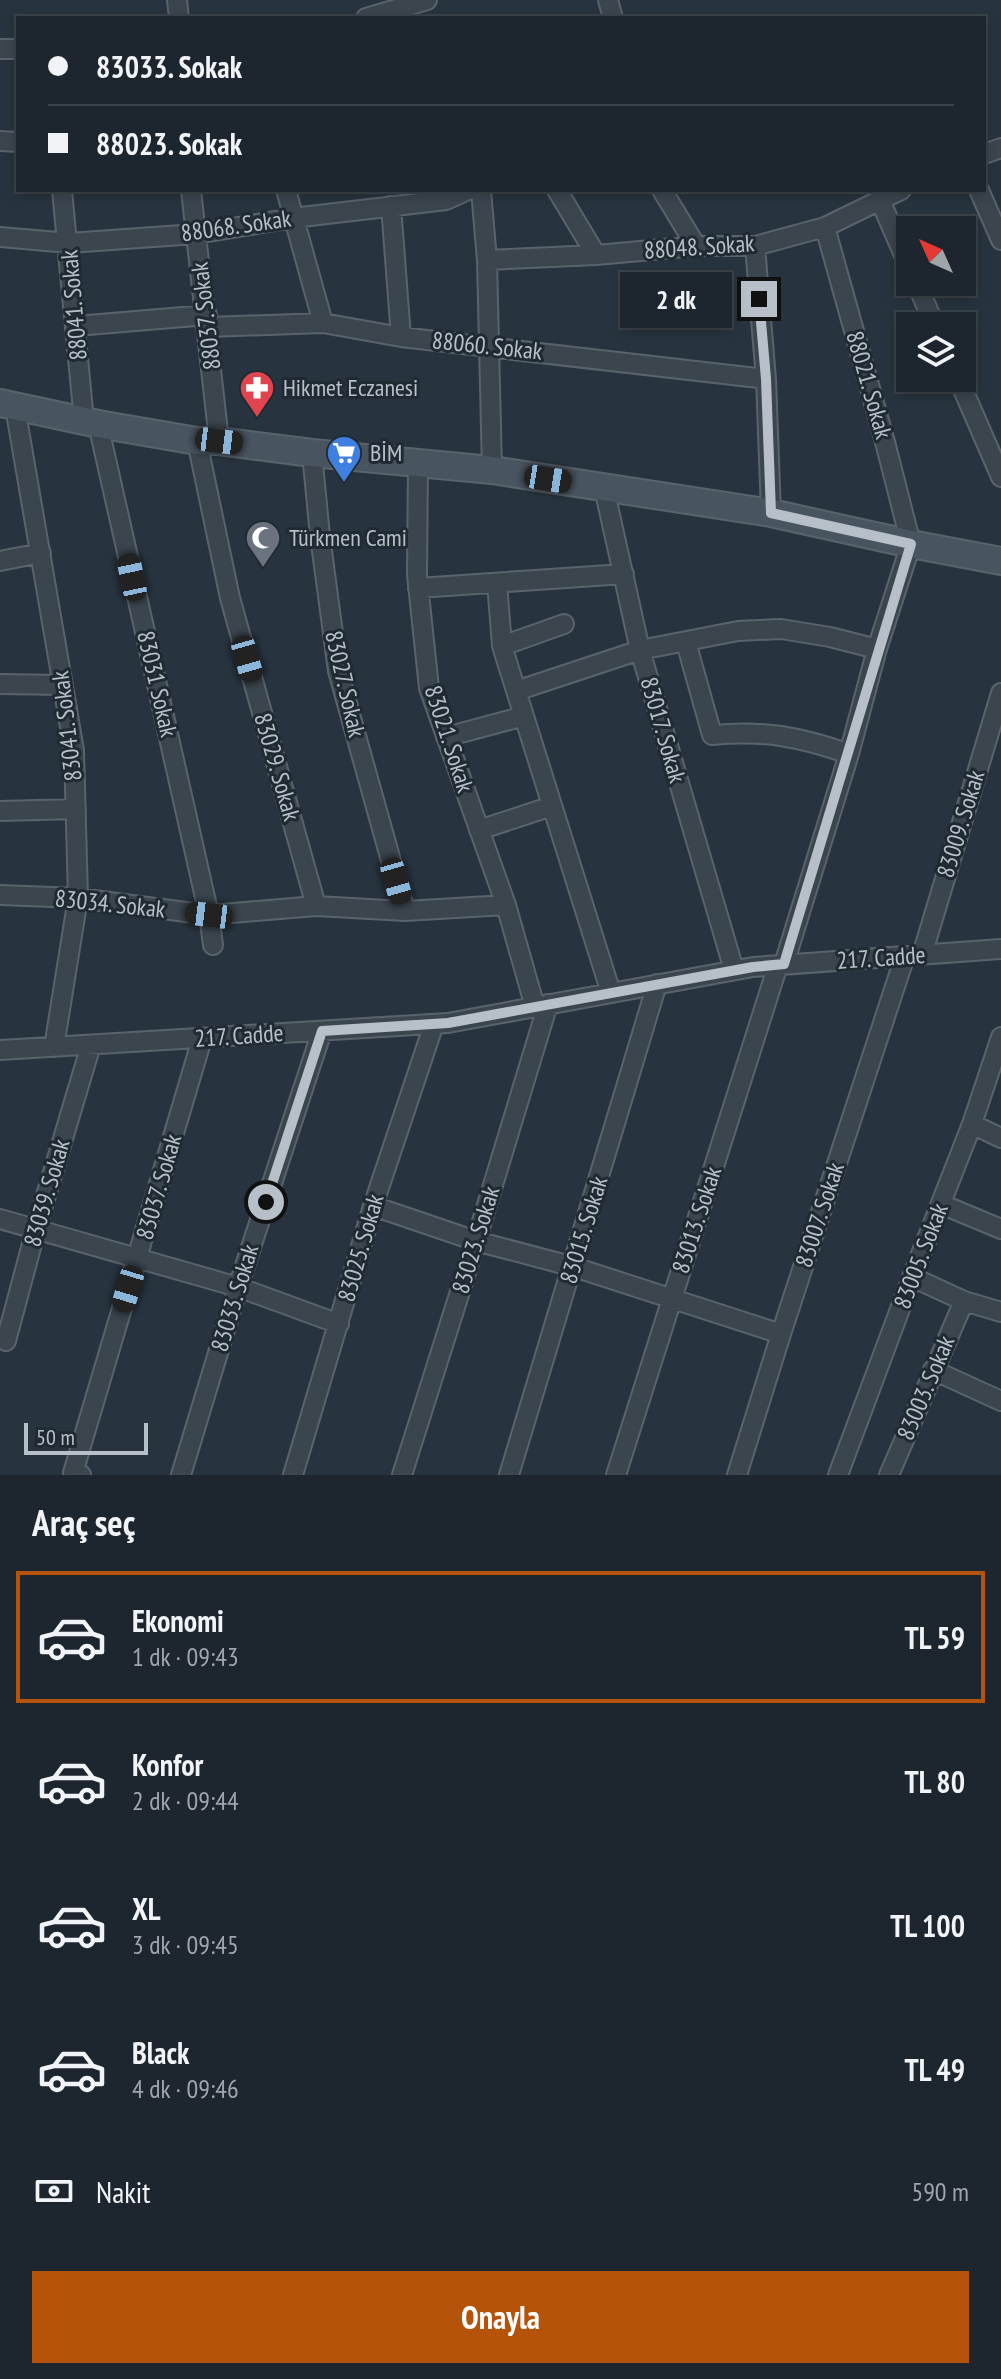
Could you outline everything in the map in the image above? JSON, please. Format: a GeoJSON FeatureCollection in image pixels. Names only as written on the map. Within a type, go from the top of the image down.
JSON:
{"type":"FeatureCollection","features":[{"type":"Feature","properties":{"kind":"street"},"geometry":{"type":"LineString","coordinates":[[373,16],[427,0]]}},
{"type":"Feature","properties":{"kind":"street","name":"88041. Sokak"},"geometry":{"type":"LineString","coordinates":[[62,192],[76,326],[91,423]]}},
{"type":"Feature","properties":{"kind":"street","name":"88037. Sokak"},"geometry":{"type":"LineString","coordinates":[[191,192],[208,321],[208,441]]}},
{"type":"Feature","properties":{"kind":"street"},"geometry":{"type":"LineString","coordinates":[[286,192],[323,323]]}},
{"type":"Feature","properties":{"kind":"street","name":"88068. Sokak"},"geometry":{"type":"LineString","coordinates":[[0,237],[69,243],[196,234],[293,218],[446,200],[464,192]]}},
{"type":"Feature","properties":{"kind":"street"},"geometry":{"type":"LineString","coordinates":[[481,192],[487,260],[492,470]]}},
{"type":"Feature","properties":{"kind":"street"},"geometry":{"type":"LineString","coordinates":[[558,192],[596,255]]}},
{"type":"Feature","properties":{"kind":"street"},"geometry":{"type":"LineString","coordinates":[[663,192],[696,246]]}},
{"type":"Feature","properties":{"kind":"street","name":"88048. Sokak"},"geometry":{"type":"LineString","coordinates":[[487,260],[696,246],[755,246],[825,227],[897,192]]}},
{"type":"Feature","properties":{"kind":"street"},"geometry":{"type":"LineString","coordinates":[[988,198],[1001,240]]}},
{"type":"Feature","properties":{"kind":"street"},"geometry":{"type":"LineString","coordinates":[[880,200],[896,237]]}},
{"type":"Feature","properties":{"kind":"street"},"geometry":{"type":"LineString","coordinates":[[391,206],[401,337]]}},
{"type":"Feature","properties":{"kind":"street","name":"88021. Sokak"},"geometry":{"type":"LineString","coordinates":[[825,227],[911,544]]}},
{"type":"Feature","properties":{"kind":"street"},"geometry":{"type":"LineString","coordinates":[[755,246],[766,379],[771,513]]}},
{"type":"Feature","properties":{"kind":"street","name":"88060. Sokak"},"geometry":{"type":"LineString","coordinates":[[76,326],[208,321],[323,323],[401,337],[766,379]]}},
{"type":"Feature","properties":{"kind":"street"},"geometry":{"type":"LineString","coordinates":[[964,392],[1001,477]]}},
{"type":"Feature","properties":{"kind":"street"},"geometry":{"type":"LineString","coordinates":[[7,405],[91,423],[208,441],[492,470],[771,513],[1001,561]]}},
{"type":"Feature","properties":{"kind":"street","name":"83041. Sokak"},"geometry":{"type":"LineString","coordinates":[[7,405],[41,553],[74,750],[78,898],[54,1047]]}},
{"type":"Feature","properties":{"kind":"street","name":"83031 Sokak"},"geometry":{"type":"LineString","coordinates":[[91,423],[209,915],[213,945]]}},
{"type":"Feature","properties":{"kind":"street","name":"83029. Sokak"},"geometry":{"type":"LineString","coordinates":[[208,441],[230,598],[316,906]]}},
{"type":"Feature","properties":{"kind":"street","name":"83027. Sokak"},"geometry":{"type":"LineString","coordinates":[[312,453],[338,671],[405,911]]}},
{"type":"Feature","properties":{"kind":"street","name":"83021. Sokak"},"geometry":{"type":"LineString","coordinates":[[418,462],[418,588],[429,688],[541,1006]]}},
{"type":"Feature","properties":{"kind":"street","name":"83017. Sokak"},"geometry":{"type":"LineString","coordinates":[[604,488],[640,650],[734,970]]}},
{"type":"Feature","properties":{"kind":"street","name":"83013. Sokak"},"geometry":{"type":"LineString","coordinates":[[616,1475],[849,754],[877,649],[911,544]]}},
{"type":"Feature","properties":{"kind":"street"},"geometry":{"type":"LineString","coordinates":[[0,561],[41,553]]}},
{"type":"Feature","properties":{"kind":"street"},"geometry":{"type":"LineString","coordinates":[[418,588],[624,574]]}},
{"type":"Feature","properties":{"kind":"street"},"geometry":{"type":"LineString","coordinates":[[497,583],[502,646],[611,993]]}},
{"type":"Feature","properties":{"kind":"street"},"geometry":{"type":"LineString","coordinates":[[502,646],[564,624]]}},
{"type":"Feature","properties":{"kind":"street"},"geometry":{"type":"LineString","coordinates":[[516,691],[640,650],[738,631],[781,629],[877,649]]}},
{"type":"Feature","properties":{"kind":"street"},"geometry":{"type":"LineString","coordinates":[[686,642],[712,735],[740,733],[797,738],[849,754]]}},
{"type":"Feature","properties":{"kind":"street"},"geometry":{"type":"LineString","coordinates":[[0,684],[63,685]]}},
{"type":"Feature","properties":{"kind":"street","name":"83009. Sokak"},"geometry":{"type":"LineString","coordinates":[[914,955],[1001,693]]}},
{"type":"Feature","properties":{"kind":"street"},"geometry":{"type":"LineString","coordinates":[[446,737],[524,716]]}},
{"type":"Feature","properties":{"kind":"street"},"geometry":{"type":"LineString","coordinates":[[982,754],[1001,759]]}},
{"type":"Feature","properties":{"kind":"street"},"geometry":{"type":"LineString","coordinates":[[479,830],[552,806]]}},
{"type":"Feature","properties":{"kind":"street"},"geometry":{"type":"LineString","coordinates":[[0,811],[76,809]]}},
{"type":"Feature","properties":{"kind":"street","name":"83034. Sokak"},"geometry":{"type":"LineString","coordinates":[[0,895],[78,898],[209,915],[316,906],[405,911],[506,905]]}},
{"type":"Feature","properties":{"kind":"street","name":"217. Cadde"},"geometry":{"type":"LineString","coordinates":[[0,1050],[434,1024],[734,970],[1001,949]]}},
{"type":"Feature","properties":{"kind":"street","name":"83007. Sokak"},"geometry":{"type":"LineString","coordinates":[[737,1475],[781,1334],[914,955]]}},
{"type":"Feature","properties":{"kind":"street","name":"83015. Sokak"},"geometry":{"type":"LineString","coordinates":[[509,1475],[657,984]]}},
{"type":"Feature","properties":{"kind":"street","name":"83023. Sokak"},"geometry":{"type":"LineString","coordinates":[[402,1475],[476,1241],[541,1006]]}},
{"type":"Feature","properties":{"kind":"street","name":"83025. Sokak"},"geometry":{"type":"LineString","coordinates":[[293,1475],[373,1206],[434,1024]]}},
{"type":"Feature","properties":{"kind":"street","name":"83033. Sokak"},"geometry":{"type":"LineString","coordinates":[[181,1475],[238,1287],[322,1031]]}},
{"type":"Feature","properties":{"kind":"street","name":"83005. Sokak"},"geometry":{"type":"LineString","coordinates":[[838,1475],[998,1056],[1001,1037]]}},
{"type":"Feature","properties":{"kind":"street","name":"83037. Sokak"},"geometry":{"type":"LineString","coordinates":[[77,1474],[202,1039]]}},
{"type":"Feature","properties":{"kind":"street","name":"83039. Sokak"},"geometry":{"type":"LineString","coordinates":[[6,1341],[91,1045]]}},
{"type":"Feature","properties":{"kind":"street"},"geometry":{"type":"LineString","coordinates":[[972,1124],[1001,1138]]}},
{"type":"Feature","properties":{"kind":"street"},"geometry":{"type":"LineString","coordinates":[[941,1204],[1001,1229]]}},
{"type":"Feature","properties":{"kind":"street"},"geometry":{"type":"LineString","coordinates":[[373,1206],[476,1241],[574,1267],[781,1334]]}},
{"type":"Feature","properties":{"kind":"street"},"geometry":{"type":"LineString","coordinates":[[0,1219],[238,1287],[339,1324]]}},
{"type":"Feature","properties":{"kind":"street"},"geometry":{"type":"LineString","coordinates":[[912,1277],[964,1301],[1001,1312]]}},
{"type":"Feature","properties":{"kind":"street","name":"83003. Sokak"},"geometry":{"type":"LineString","coordinates":[[889,1475],[964,1301]]}},
{"type":"Feature","properties":{"kind":"street"},"geometry":{"type":"LineString","coordinates":[[933,1370],[1001,1401]]}},
{"type":"Feature","properties":{"kind":"place","name":"Hikmet Eczanesi"},"geometry":{"type":"Point","coordinates":[257,419]}},
{"type":"Feature","properties":{"kind":"place","name":"BİM"},"geometry":{"type":"Point","coordinates":[344,484]}},
{"type":"Feature","properties":{"kind":"place","name":"Türkmen Cami"},"geometry":{"type":"Point","coordinates":[263,569]}},
{"type":"Feature","properties":{"kind":"route"},"geometry":{"type":"LineString","coordinates":[[266,1202],[322,1031],[448,1023],[753,967],[784,964],[911,544],[771,513],[766,379],[759,299]]}}]}
